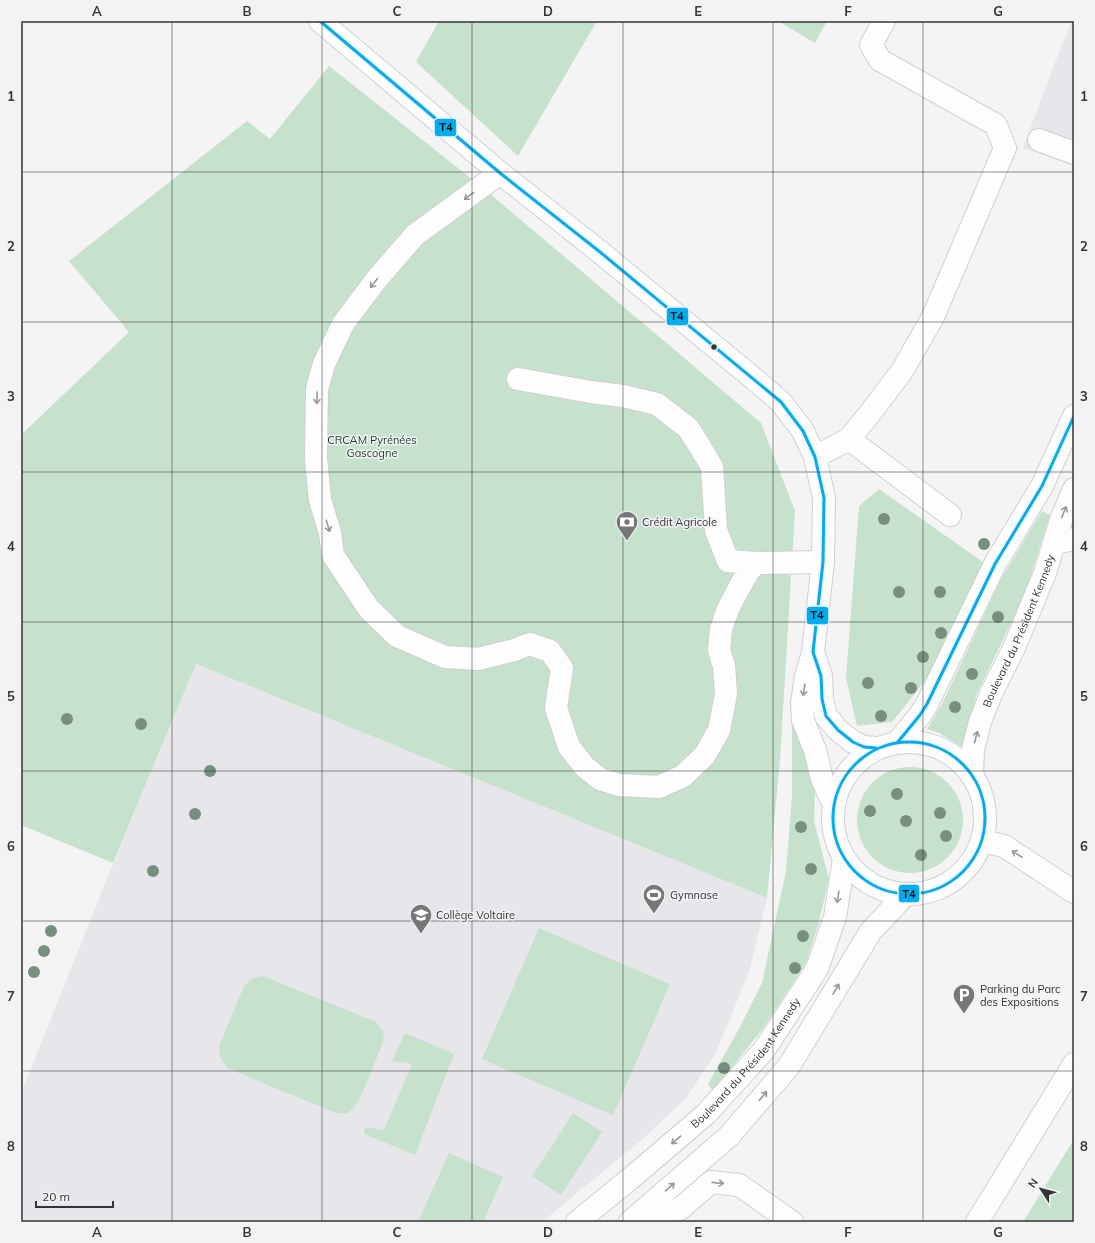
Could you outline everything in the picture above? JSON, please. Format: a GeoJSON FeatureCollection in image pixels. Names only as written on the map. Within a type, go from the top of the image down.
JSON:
{"type":"FeatureCollection","features":[{"type":"Feature","properties":{"kind":"main road"},"geometry":{"type":"LineString","coordinates":[[320,21],[500,173],[600,252],[753,378],[781,402],[803,431],[815,457],[824,498],[823,562],[813,652],[806,676],[802,703],[803,720],[815,750],[822,779],[834,805]]}},
{"type":"Feature","properties":{"kind":"main road"},"geometry":{"type":"LineString","coordinates":[[815,457],[849,439],[902,371],[933,317],[1004,148],[996,125],[880,60],[871,45],[884,21]]}},
{"type":"Feature","properties":{"kind":"main road"},"geometry":{"type":"LineString","coordinates":[[1039,140],[1074,153]]}},
{"type":"Feature","properties":{"kind":"main road"},"geometry":{"type":"LineString","coordinates":[[500,173],[415,235],[376,280],[343,324],[324,364],[317,389],[316,458],[320,500],[330,533],[334,555],[369,609],[398,636],[444,657],[478,659],[511,651],[530,644],[550,651],[562,668],[556,708],[569,747],[584,767],[600,779],[619,785],[659,787],[683,776],[705,755],[719,730],[726,694],[724,666],[719,650],[722,629],[728,609],[748,572],[756,563]]}},
{"type":"Feature","properties":{"kind":"main road"},"geometry":{"type":"LineString","coordinates":[[518,379],[623,396],[657,404],[688,428],[712,467],[716,530],[728,562],[823,562]]}},
{"type":"Feature","properties":{"kind":"main road"},"geometry":{"type":"LineString","coordinates":[[897,743],[927,704],[995,564],[1042,486],[1074,416]]}},
{"type":"Feature","properties":{"kind":"main road"},"geometry":{"type":"LineString","coordinates":[[849,439],[950,515]]}},
{"type":"Feature","properties":{"kind":"main road","name":"Boulevard du Président Kennedy"},"geometry":{"type":"LineString","coordinates":[[972,775],[973,750],[980,722],[991,694],[1020,634],[1045,573],[1064,541],[1061,520],[1074,489]]}},
{"type":"Feature","properties":{"kind":"main road"},"geometry":{"type":"LineString","coordinates":[[813,652],[820,676],[822,699],[826,716],[838,730],[853,742],[864,747],[876,748],[897,743],[914,742],[932,745],[952,755],[972,775],[981,792],[985,816],[982,840],[971,862],[953,880],[931,891],[906,894],[882,889],[861,877],[844,859],[835,836],[834,805],[840,786],[852,768],[876,748]]}},
{"type":"Feature","properties":{"kind":"main road"},"geometry":{"type":"LineString","coordinates":[[982,840],[1004,846],[1074,892]]}},
{"type":"Feature","properties":{"kind":"main road","name":"Boulevard du Président Kennedy"},"geometry":{"type":"LineString","coordinates":[[577,1222],[706,1114],[764,1050],[817,969],[835,917],[844,859]]}},
{"type":"Feature","properties":{"kind":"main road"},"geometry":{"type":"LineString","coordinates":[[632,1220],[729,1136],[789,1066],[871,931],[906,894]]}},
{"type":"Feature","properties":{"kind":"main road"},"geometry":{"type":"LineString","coordinates":[[977,1222],[1074,1064]]}},
{"type":"Feature","properties":{"kind":"main road"},"geometry":{"type":"LineString","coordinates":[[632,1220],[672,1216],[711,1182],[739,1185],[792,1222]]}},
{"type":"Feature","properties":{"kind":"shaded area"},"geometry":{"type":"Polygon","coordinates":[[[1072,21],[1074,21],[1074,166],[1023,148],[1072,21]]]}},
{"type":"Feature","properties":{"kind":"shaded area","name":"Collège Voltaire"},"geometry":{"type":"Polygon","coordinates":[[[196,664],[767,898],[749,972],[715,1055],[686,1098],[645,1137],[542,1222],[21,1222],[21,1093],[100,896],[196,664]]]}},
{"type":"Feature","properties":{"kind":"green space"},"geometry":{"type":"Polygon","coordinates":[[[439,21],[597,21],[518,156],[416,62],[439,21]]]}},
{"type":"Feature","properties":{"kind":"green space"},"geometry":{"type":"Polygon","coordinates":[[[778,21],[827,21],[815,43],[778,21]]]}},
{"type":"Feature","properties":{"kind":"green space","name":"CRCAM Pyrénées Gascogne"},"geometry":{"type":"Polygon","coordinates":[[[329,66],[482,187],[761,423],[795,511],[780,759],[767,898],[196,664],[113,863],[21,825],[21,435],[129,332],[69,261],[247,121],[270,139],[329,66]]]}},
{"type":"Feature","properties":{"kind":"green space"},"geometry":{"type":"Polygon","coordinates":[[[879,489],[983,562],[937,666],[892,722],[857,726],[846,678],[859,506],[879,489]]]}},
{"type":"Feature","properties":{"kind":"green space"},"geometry":{"type":"Polygon","coordinates":[[[1042,511],[1050,515],[1025,594],[977,694],[962,747],[939,733],[927,729],[943,702],[1001,579],[1042,511]]]}},
{"type":"Feature","properties":{"kind":"green space"},"geometry":{"type":"Polygon","coordinates":[[[792,721],[800,728],[806,745],[815,794],[814,821],[829,879],[819,922],[806,963],[764,1027],[713,1091],[708,1084],[740,1027],[762,983],[786,871],[792,797],[792,721]]]}},
{"type":"Feature","properties":{"kind":"green space"},"geometry":{"type":"Polygon","coordinates":[[[910,767],[930,771],[947,783],[959,800],[963,820],[959,840],[947,857],[930,869],[910,873],[890,869],[873,857],[861,840],[857,820],[861,800],[873,783],[890,771],[910,767]]]}},
{"type":"Feature","properties":{"kind":"green space"},"geometry":{"type":"Polygon","coordinates":[[[539,928],[670,984],[613,1115],[482,1059],[539,928]]]}},
{"type":"Feature","properties":{"kind":"green space"},"geometry":{"type":"Polygon","coordinates":[[[263,976],[376,1022],[383,1031],[384,1039],[364,1090],[359,1100],[349,1112],[343,1114],[331,1111],[227,1068],[220,1057],[219,1046],[244,986],[253,978],[263,976]]]}},
{"type":"Feature","properties":{"kind":"green space"},"geometry":{"type":"Polygon","coordinates":[[[405,1033],[454,1054],[415,1155],[364,1134],[365,1127],[384,1130],[412,1064],[392,1061],[405,1033]]]}},
{"type":"Feature","properties":{"kind":"green space"},"geometry":{"type":"Polygon","coordinates":[[[573,1113],[602,1132],[561,1195],[532,1176],[573,1113]]]}},
{"type":"Feature","properties":{"kind":"green space"},"geometry":{"type":"Polygon","coordinates":[[[1074,1139],[1074,1222],[1023,1222],[1074,1139]]]}},
{"type":"Feature","properties":{"kind":"green space"},"geometry":{"type":"Polygon","coordinates":[[[449,1153],[503,1177],[483,1222],[418,1222],[449,1153]]]}},
{"type":"Feature","properties":{"kind":"transit line","name":"T4"},"geometry":{"type":"LineString","coordinates":[[320,21],[500,173],[600,252],[781,402],[803,431],[815,457],[824,498],[823,562],[813,652],[821,676],[822,699],[826,716],[838,730],[853,742],[864,747],[876,748]]}},
{"type":"Feature","properties":{"kind":"transit line","name":"T4"},"geometry":{"type":"LineString","coordinates":[[897,743],[927,704],[995,564],[1042,486],[1074,416]]}},
{"type":"Feature","properties":{"kind":"transit line","name":"T4"},"geometry":{"type":"LineString","coordinates":[[909,742],[938,748],[945,751],[963,764],[976,782],[979,789],[985,818],[979,847],[976,854],[963,872],[945,885],[938,888],[909,894],[880,888],[873,885],[855,872],[842,854],[839,847],[833,818],[839,789],[842,782],[855,764],[873,751],[880,748],[909,742]]}},
{"type":"Feature","properties":{"kind":"place","name":"Crédit Agricole"},"geometry":{"type":"Point","coordinates":[627,542]}},
{"type":"Feature","properties":{"kind":"place","name":"Gymnase"},"geometry":{"type":"Point","coordinates":[654,914]}},
{"type":"Feature","properties":{"kind":"place","name":"Collège Voltaire"},"geometry":{"type":"Point","coordinates":[421,934]}},
{"type":"Feature","properties":{"kind":"place","name":"Parking du Parc des Expositions"},"geometry":{"type":"Point","coordinates":[964,1014]}}]}
